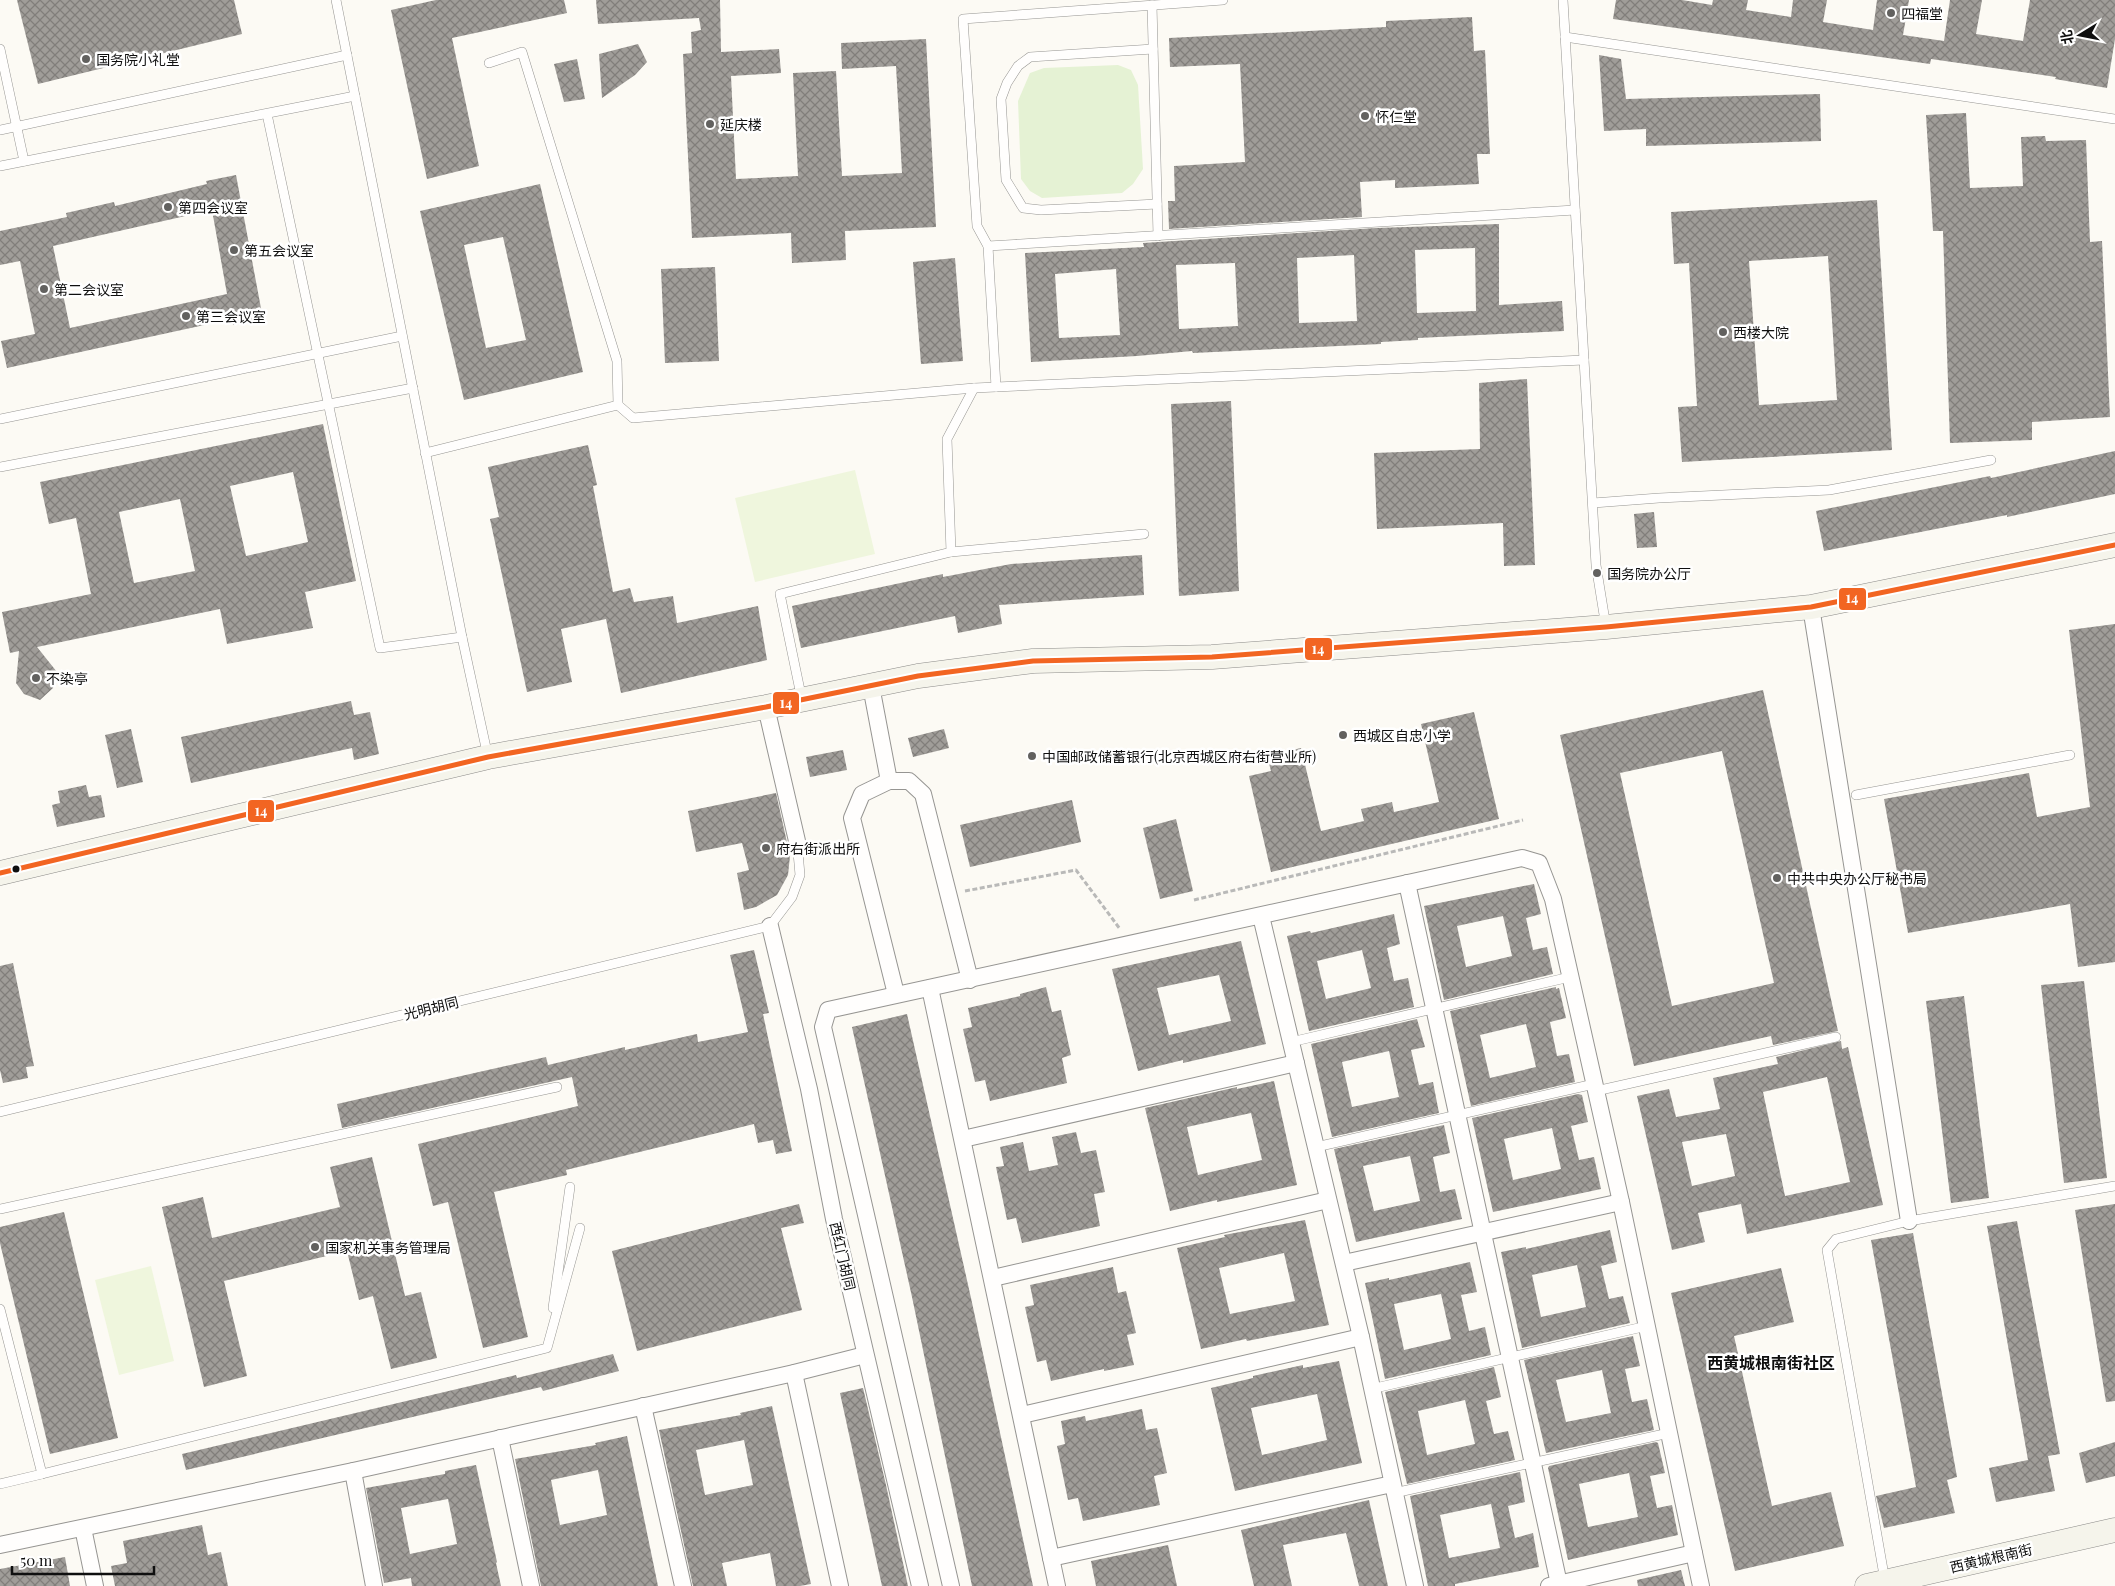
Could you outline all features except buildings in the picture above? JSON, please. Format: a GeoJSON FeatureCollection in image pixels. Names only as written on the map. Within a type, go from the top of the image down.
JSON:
{"type":"FeatureCollection","features":[{"type":"Feature","properties":{"kind":"main road"},"geometry":{"type":"LineString","coordinates":[[0,873],[488,757],[766,707],[918,676],[1033,661],[1212,657],[1606,627],[1811,606],[2115,544]]}},
{"type":"Feature","properties":{"kind":"main road","name":"西黄城根南街"},"geometry":{"type":"LineString","coordinates":[[1876,1584],[2115,1530]]}},
{"type":"Feature","properties":{"kind":"street"},"geometry":{"type":"LineString","coordinates":[[1811,606],[1909,1221]]}},
{"type":"Feature","properties":{"kind":"street"},"geometry":{"type":"LineString","coordinates":[[871,686],[888,781]]}},
{"type":"Feature","properties":{"kind":"street"},"geometry":{"type":"LineString","coordinates":[[766,707],[797,841]]}},
{"type":"Feature","properties":{"kind":"street"},"geometry":{"type":"LineString","coordinates":[[896,994],[852,818],[862,794],[888,781],[909,781],[923,794],[950,894],[970,980]]}},
{"type":"Feature","properties":{"kind":"street"},"geometry":{"type":"LineString","coordinates":[[951,1586],[823,1027],[828,1010],[1522,858],[1538,863],[1552,899],[1621,1202],[1701,1586]]}},
{"type":"Feature","properties":{"kind":"street"},"geometry":{"type":"LineString","coordinates":[[1407,883],[1511,1357],[1533,1463],[1554,1585],[1694,1553]]}},
{"type":"Feature","properties":{"kind":"street"},"geometry":{"type":"LineString","coordinates":[[1261,916],[1361,1337],[1414,1586]]}},
{"type":"Feature","properties":{"kind":"street","name":"西红门胡同"},"geometry":{"type":"LineString","coordinates":[[770,926],[809,1088],[834,1219],[920,1586]]}},
{"type":"Feature","properties":{"kind":"street"},"geometry":{"type":"LineString","coordinates":[[930,988],[1058,1586]]}},
{"type":"Feature","properties":{"kind":"street"},"geometry":{"type":"LineString","coordinates":[[963,1139],[1296,1063]]}},
{"type":"Feature","properties":{"kind":"street"},"geometry":{"type":"LineString","coordinates":[[993,1278],[1328,1200]]}},
{"type":"Feature","properties":{"kind":"street"},"geometry":{"type":"LineString","coordinates":[[1344,1264],[1621,1202]]}},
{"type":"Feature","properties":{"kind":"street"},"geometry":{"type":"LineString","coordinates":[[1022,1414],[1361,1337]]}},
{"type":"Feature","properties":{"kind":"street"},"geometry":{"type":"LineString","coordinates":[[0,1545],[353,1471],[865,1355]]}},
{"type":"Feature","properties":{"kind":"street"},"geometry":{"type":"LineString","coordinates":[[794,1372],[840,1586]]}},
{"type":"Feature","properties":{"kind":"street"},"geometry":{"type":"LineString","coordinates":[[643,1406],[683,1586]]}},
{"type":"Feature","properties":{"kind":"street"},"geometry":{"type":"LineString","coordinates":[[500,1438],[531,1586]]}},
{"type":"Feature","properties":{"kind":"street"},"geometry":{"type":"LineString","coordinates":[[353,1471],[374,1586]]}},
{"type":"Feature","properties":{"kind":"street"},"geometry":{"type":"LineString","coordinates":[[1051,1558],[1393,1488]]}},
{"type":"Feature","properties":{"kind":"street"},"geometry":{"type":"LineString","coordinates":[[83,1528],[95,1586]]}},
{"type":"Feature","properties":{"kind":"lane"},"geometry":{"type":"LineString","coordinates":[[336,0],[425,453],[488,757]]}},
{"type":"Feature","properties":{"kind":"lane"},"geometry":{"type":"LineString","coordinates":[[996,387],[988,246],[977,226],[963,19],[1224,0]]}},
{"type":"Feature","properties":{"kind":"lane"},"geometry":{"type":"LineString","coordinates":[[1563,0],[1596,565],[1606,627]]}},
{"type":"Feature","properties":{"kind":"lane"},"geometry":{"type":"LineString","coordinates":[[1152,5],[1158,236]]}},
{"type":"Feature","properties":{"kind":"lane"},"geometry":{"type":"LineString","coordinates":[[1566,37],[2115,119]]}},
{"type":"Feature","properties":{"kind":"lane"},"geometry":{"type":"LineString","coordinates":[[0,48],[4,88],[17,126],[24,162]]}},
{"type":"Feature","properties":{"kind":"lane"},"geometry":{"type":"LineString","coordinates":[[1153,49],[1030,57],[1018,66],[1007,83],[1002,98],[1006,180],[1023,208],[1041,210],[1157,204]]}},
{"type":"Feature","properties":{"kind":"lane"},"geometry":{"type":"LineString","coordinates":[[489,63],[522,52],[617,361],[618,405],[633,418],[974,388],[1584,360]]}},
{"type":"Feature","properties":{"kind":"lane"},"geometry":{"type":"LineString","coordinates":[[0,130],[346,55]]}},
{"type":"Feature","properties":{"kind":"lane"},"geometry":{"type":"LineString","coordinates":[[0,166],[355,96]]}},
{"type":"Feature","properties":{"kind":"lane"},"geometry":{"type":"LineString","coordinates":[[267,114],[380,648],[462,637]]}},
{"type":"Feature","properties":{"kind":"lane"},"geometry":{"type":"LineString","coordinates":[[988,246],[1575,210]]}},
{"type":"Feature","properties":{"kind":"lane"},"geometry":{"type":"LineString","coordinates":[[0,419],[402,336]]}},
{"type":"Feature","properties":{"kind":"lane"},"geometry":{"type":"LineString","coordinates":[[0,467],[413,388]]}},
{"type":"Feature","properties":{"kind":"lane"},"geometry":{"type":"LineString","coordinates":[[951,552],[947,439],[974,388]]}},
{"type":"Feature","properties":{"kind":"lane"},"geometry":{"type":"LineString","coordinates":[[425,453],[618,405]]}},
{"type":"Feature","properties":{"kind":"lane"},"geometry":{"type":"LineString","coordinates":[[1593,502],[1829,490],[1991,460]]}},
{"type":"Feature","properties":{"kind":"lane"},"geometry":{"type":"LineString","coordinates":[[802,700],[780,594],[951,552],[1144,534]]}},
{"type":"Feature","properties":{"kind":"lane"},"geometry":{"type":"LineString","coordinates":[[1856,795],[2070,755]]}},
{"type":"Feature","properties":{"kind":"lane"},"geometry":{"type":"LineString","coordinates":[[770,926],[792,897],[800,875],[797,841]]}},
{"type":"Feature","properties":{"kind":"lane","name":"光明胡同"},"geometry":{"type":"LineString","coordinates":[[0,1112],[770,926]]}},
{"type":"Feature","properties":{"kind":"lane"},"geometry":{"type":"LineString","coordinates":[[1291,1042],[1570,977]]}},
{"type":"Feature","properties":{"kind":"lane"},"geometry":{"type":"LineString","coordinates":[[1316,1147],[1458,1115],[1836,1037]]}},
{"type":"Feature","properties":{"kind":"lane"},"geometry":{"type":"LineString","coordinates":[[0,1209],[557,1087]]}},
{"type":"Feature","properties":{"kind":"lane"},"geometry":{"type":"LineString","coordinates":[[1876,1584],[1827,1250],[1836,1239],[1909,1221],[2115,1186]]}},
{"type":"Feature","properties":{"kind":"lane"},"geometry":{"type":"LineString","coordinates":[[548,1348],[570,1187]]}},
{"type":"Feature","properties":{"kind":"lane"},"geometry":{"type":"LineString","coordinates":[[548,1348],[580,1228]]}},
{"type":"Feature","properties":{"kind":"lane"},"geometry":{"type":"LineString","coordinates":[[0,1309],[42,1474]]}},
{"type":"Feature","properties":{"kind":"lane"},"geometry":{"type":"LineString","coordinates":[[1371,1389],[1647,1326]]}},
{"type":"Feature","properties":{"kind":"lane"},"geometry":{"type":"LineString","coordinates":[[0,1484],[548,1348]]}},
{"type":"Feature","properties":{"kind":"lane"},"geometry":{"type":"LineString","coordinates":[[1393,1488],[1533,1463],[1669,1433]]}},
{"type":"Feature","properties":{"kind":"path"},"geometry":{"type":"LineString","coordinates":[[1194,900],[1522,820]]}},
{"type":"Feature","properties":{"kind":"path"},"geometry":{"type":"LineString","coordinates":[[950,894],[1076,870],[1131,944]]}},
{"type":"Feature","properties":{"kind":"green space"},"geometry":{"type":"Polygon","coordinates":[[[1118,65],[1131,70],[1138,85],[1143,169],[1133,184],[1122,193],[1042,198],[1030,191],[1021,179],[1018,101],[1030,73],[1044,68],[1118,65]]]}},
{"type":"Feature","properties":{"kind":"green space"},"geometry":{"type":"Polygon","coordinates":[[[855,470],[875,554],[755,582],[735,498],[855,470]]]}},
{"type":"Feature","properties":{"kind":"green space"},"geometry":{"type":"Polygon","coordinates":[[[151,1266],[174,1361],[119,1375],[95,1280],[151,1266]]]}},
{"type":"Feature","properties":{"kind":"transit line","name":"14"},"geometry":{"type":"LineString","coordinates":[[0,873],[488,757],[766,707],[918,676],[1033,661],[1212,657],[1606,627],[1811,607],[2115,545]]}},
{"type":"Feature","properties":{"kind":"place","name":"四福堂"},"geometry":{"type":"Point","coordinates":[1891,13]}},
{"type":"Feature","properties":{"kind":"place","name":"国务院小礼堂"},"geometry":{"type":"Point","coordinates":[86,59]}},
{"type":"Feature","properties":{"kind":"place","name":"怀仁堂"},"geometry":{"type":"Point","coordinates":[1365,116]}},
{"type":"Feature","properties":{"kind":"place","name":"延庆楼"},"geometry":{"type":"Point","coordinates":[710,124]}},
{"type":"Feature","properties":{"kind":"place","name":"第四会议室"},"geometry":{"type":"Point","coordinates":[168,207]}},
{"type":"Feature","properties":{"kind":"place","name":"第五会议室"},"geometry":{"type":"Point","coordinates":[234,250]}},
{"type":"Feature","properties":{"kind":"place","name":"第二会议室"},"geometry":{"type":"Point","coordinates":[44,289]}},
{"type":"Feature","properties":{"kind":"place","name":"第三会议室"},"geometry":{"type":"Point","coordinates":[186,316]}},
{"type":"Feature","properties":{"kind":"place","name":"西楼大院"},"geometry":{"type":"Point","coordinates":[1723,332]}},
{"type":"Feature","properties":{"kind":"place","name":"国务院办公厅"},"geometry":{"type":"Point","coordinates":[1597,573]}},
{"type":"Feature","properties":{"kind":"place","name":"不染亭"},"geometry":{"type":"Point","coordinates":[36,678]}},
{"type":"Feature","properties":{"kind":"place","name":"西城区自忠小学"},"geometry":{"type":"Point","coordinates":[1343,735]}},
{"type":"Feature","properties":{"kind":"place","name":"中国邮政储蓄银行(北京西城区府右街营业所)"},"geometry":{"type":"Point","coordinates":[1032,756]}},
{"type":"Feature","properties":{"kind":"place","name":"府右街派出所"},"geometry":{"type":"Point","coordinates":[766,848]}},
{"type":"Feature","properties":{"kind":"place","name":"中共中央办公厅秘书局"},"geometry":{"type":"Point","coordinates":[1777,878]}},
{"type":"Feature","properties":{"kind":"place","name":"国家机关事务管理局"},"geometry":{"type":"Point","coordinates":[315,1247]}},
{"type":"Feature","properties":{"kind":"district","name":"西黄城根南街社区"},"geometry":{"type":"Point","coordinates":[1771,1362]}}]}
